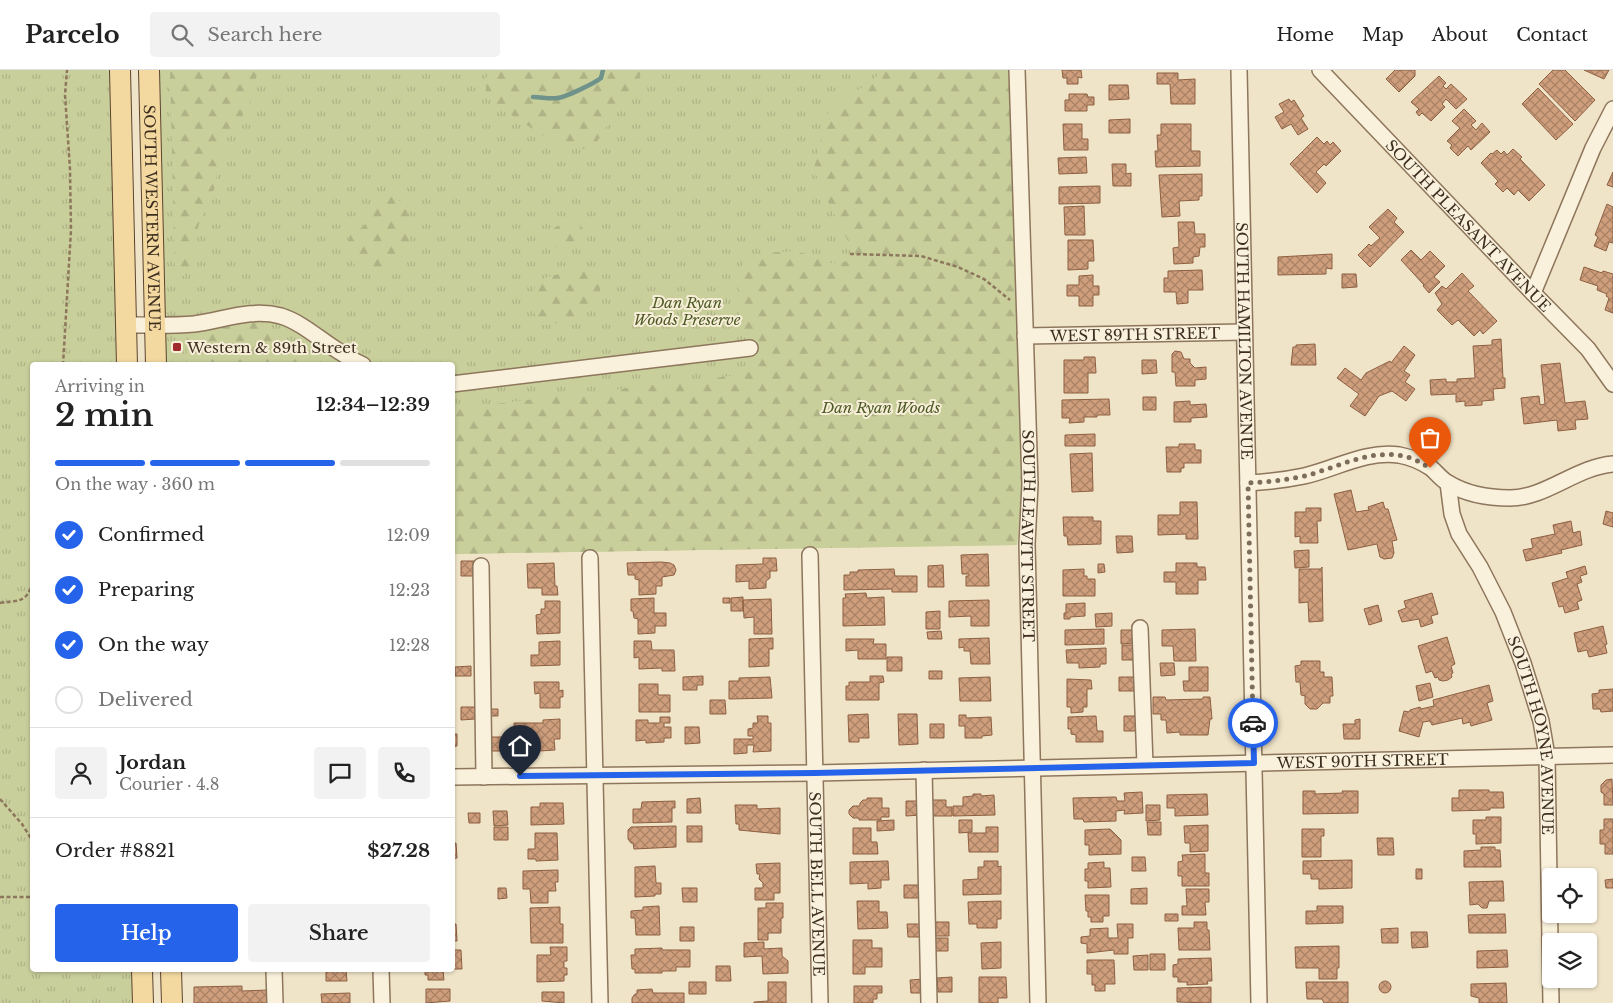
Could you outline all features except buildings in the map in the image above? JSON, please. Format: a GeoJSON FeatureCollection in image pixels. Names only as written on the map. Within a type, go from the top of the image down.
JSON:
{"type":"FeatureCollection","features":[{"type":"Feature","properties":{"kind":"main road","name":"SOUTH WESTERN AVENUE"},"geometry":{"type":"LineString","coordinates":[[120,70],[126,362]]}},
{"type":"Feature","properties":{"kind":"main road","name":"SOUTH WESTERN AVENUE"},"geometry":{"type":"LineString","coordinates":[[149,70],[156,362]]}},
{"type":"Feature","properties":{"kind":"main road"},"geometry":{"type":"LineString","coordinates":[[142,972],[143,1003]]}},
{"type":"Feature","properties":{"kind":"main road"},"geometry":{"type":"LineString","coordinates":[[171,972],[172,1003]]}},
{"type":"Feature","properties":{"kind":"street","name":"SOUTH LEAVITT STREET"},"geometry":{"type":"LineString","coordinates":[[1017,70],[1030,484],[1028,544],[1038,1003]]}},
{"type":"Feature","properties":{"kind":"street","name":"SOUTH HAMILTON AVENUE"},"geometry":{"type":"LineString","coordinates":[[1239,70],[1259,1003]]}},
{"type":"Feature","properties":{"kind":"street","name":"SOUTH PLEASANT AVENUE"},"geometry":{"type":"LineString","coordinates":[[1320,70],[1588,349],[1613,384]]}},
{"type":"Feature","properties":{"kind":"street"},"geometry":{"type":"LineString","coordinates":[[1533,293],[1594,148],[1613,110]]}},
{"type":"Feature","properties":{"kind":"street"},"geometry":{"type":"LineString","coordinates":[[126,326],[195,324],[254,313],[272,314],[299,324],[339,352],[357,362]]}},
{"type":"Feature","properties":{"kind":"street","name":"WEST 89TH STREET"},"geometry":{"type":"LineString","coordinates":[[1025,336],[1244,332]]}},
{"type":"Feature","properties":{"kind":"street"},"geometry":{"type":"LineString","coordinates":[[455,384],[750,348]]}},
{"type":"Feature","properties":{"kind":"street"},"geometry":{"type":"LineString","coordinates":[[1248,483],[1305,476],[1381,454],[1399,455],[1413,459],[1430,468],[1448,483],[1478,496],[1512,498],[1540,492],[1578,473],[1613,464]]}},
{"type":"Feature","properties":{"kind":"street","name":"SOUTH HOYNE AVENUE"},"geometry":{"type":"LineString","coordinates":[[1448,483],[1452,514],[1459,534],[1484,574],[1503,612],[1523,664],[1541,721],[1546,756],[1551,1003]]}},
{"type":"Feature","properties":{"kind":"street","name":"SOUTH BELL AVENUE"},"geometry":{"type":"LineString","coordinates":[[810,555],[820,1003]]}},
{"type":"Feature","properties":{"kind":"street"},"geometry":{"type":"LineString","coordinates":[[590,558],[600,1003]]}},
{"type":"Feature","properties":{"kind":"street"},"geometry":{"type":"LineString","coordinates":[[481,566],[484,777]]}},
{"type":"Feature","properties":{"kind":"street"},"geometry":{"type":"LineString","coordinates":[[1140,628],[1145,765]]}},
{"type":"Feature","properties":{"kind":"street","name":"WEST 90TH STREET"},"geometry":{"type":"LineString","coordinates":[[455,777],[815,773],[1613,754]]}},
{"type":"Feature","properties":{"kind":"street"},"geometry":{"type":"LineString","coordinates":[[924,770],[929,1003]]}},
{"type":"Feature","properties":{"kind":"street"},"geometry":{"type":"LineString","coordinates":[[274,972],[275,1003]]}},
{"type":"Feature","properties":{"kind":"street"},"geometry":{"type":"LineString","coordinates":[[381,972],[382,1003]]}},
{"type":"Feature","properties":{"kind":"path"},"geometry":{"type":"LineString","coordinates":[[63,362],[71,230],[70,169],[65,95],[66,70]]}},
{"type":"Feature","properties":{"kind":"path"},"geometry":{"type":"LineString","coordinates":[[850,254],[920,256],[958,267],[984,278],[1024,312]]}},
{"type":"Feature","properties":{"kind":"path"},"geometry":{"type":"LineString","coordinates":[[0,603],[22,600],[27,596],[30,589]]}},
{"type":"Feature","properties":{"kind":"path"},"geometry":{"type":"LineString","coordinates":[[0,799],[22,824],[30,837]]}},
{"type":"Feature","properties":{"kind":"path"},"geometry":{"type":"LineString","coordinates":[[0,897],[30,897]]}},
{"type":"Feature","properties":{"kind":"green space"},"geometry":{"type":"Polygon","coordinates":[[[0,70],[111,70],[118,362],[30,362],[30,972],[133,972],[133,1003],[0,1003],[0,70]]]}},
{"type":"Feature","properties":{"kind":"green space","name":"Dan Ryan Woods Preserve"},"geometry":{"type":"Polygon","coordinates":[[[159,70],[1011,70],[1017,545],[455,554],[455,362],[166,362],[159,70]]]}},
{"type":"Feature","properties":{"kind":"green space"},"geometry":{"type":"Polygon","coordinates":[[[170,70],[258,70],[249,109],[222,140],[215,187],[199,224],[193,250],[192,265],[183,276],[177,279],[175,276],[170,70]]]}},
{"type":"Feature","properties":{"kind":"green space"},"geometry":{"type":"Polygon","coordinates":[[[490,70],[642,70],[597,142],[583,149],[558,145],[508,113],[486,96],[486,78],[490,70]]]}},
{"type":"Feature","properties":{"kind":"green space","name":"Dan Ryan Woods"},"geometry":{"type":"Polygon","coordinates":[[[884,70],[1011,70],[1023,486],[1017,545],[455,554],[455,409],[739,375],[751,356],[749,336],[741,328],[737,273],[746,261],[764,254],[786,251],[804,253],[834,263],[849,260],[852,249],[821,188],[814,169],[826,116],[840,98],[864,87],[884,70]]]}},
{"type":"Feature","properties":{"kind":"green space"},"geometry":{"type":"Polygon","coordinates":[[[393,197],[405,204],[408,212],[410,251],[391,270],[357,269],[347,247],[350,235],[364,226],[378,198],[393,197]]]}},
{"type":"Feature","properties":{"kind":"green space"},"geometry":{"type":"Polygon","coordinates":[[[566,221],[575,222],[583,228],[575,244],[558,249],[552,242],[554,228],[566,221]]]}},
{"type":"Feature","properties":{"kind":"green space"},"geometry":{"type":"Polygon","coordinates":[[[593,267],[601,282],[598,306],[570,321],[544,325],[533,311],[534,289],[547,277],[593,267]]]}},
{"type":"Feature","properties":{"kind":"green space"},"geometry":{"type":"Polygon","coordinates":[[[254,320],[270,322],[274,340],[294,350],[310,362],[186,362],[187,332],[254,320]]]}},
{"type":"Feature","properties":{"kind":"waterway"},"geometry":{"type":"LineString","coordinates":[[533,97],[554,98],[566,96],[601,78],[603,70]]}},
{"type":"Feature","properties":{"kind":"way so far"},"geometry":{"type":"LineString","coordinates":[[1253,723],[1248,483],[1305,476],[1381,454],[1399,455],[1413,459],[1430,468]]}},
{"type":"Feature","properties":{"kind":"place","name":"Western & 89th Street"},"geometry":{"type":"Point","coordinates":[177,347]}},
{"type":"Feature","properties":{"kind":"route"},"geometry":{"type":"LineString","coordinates":[[520,776],[815,773],[1254,763],[1253,723]]}}]}
